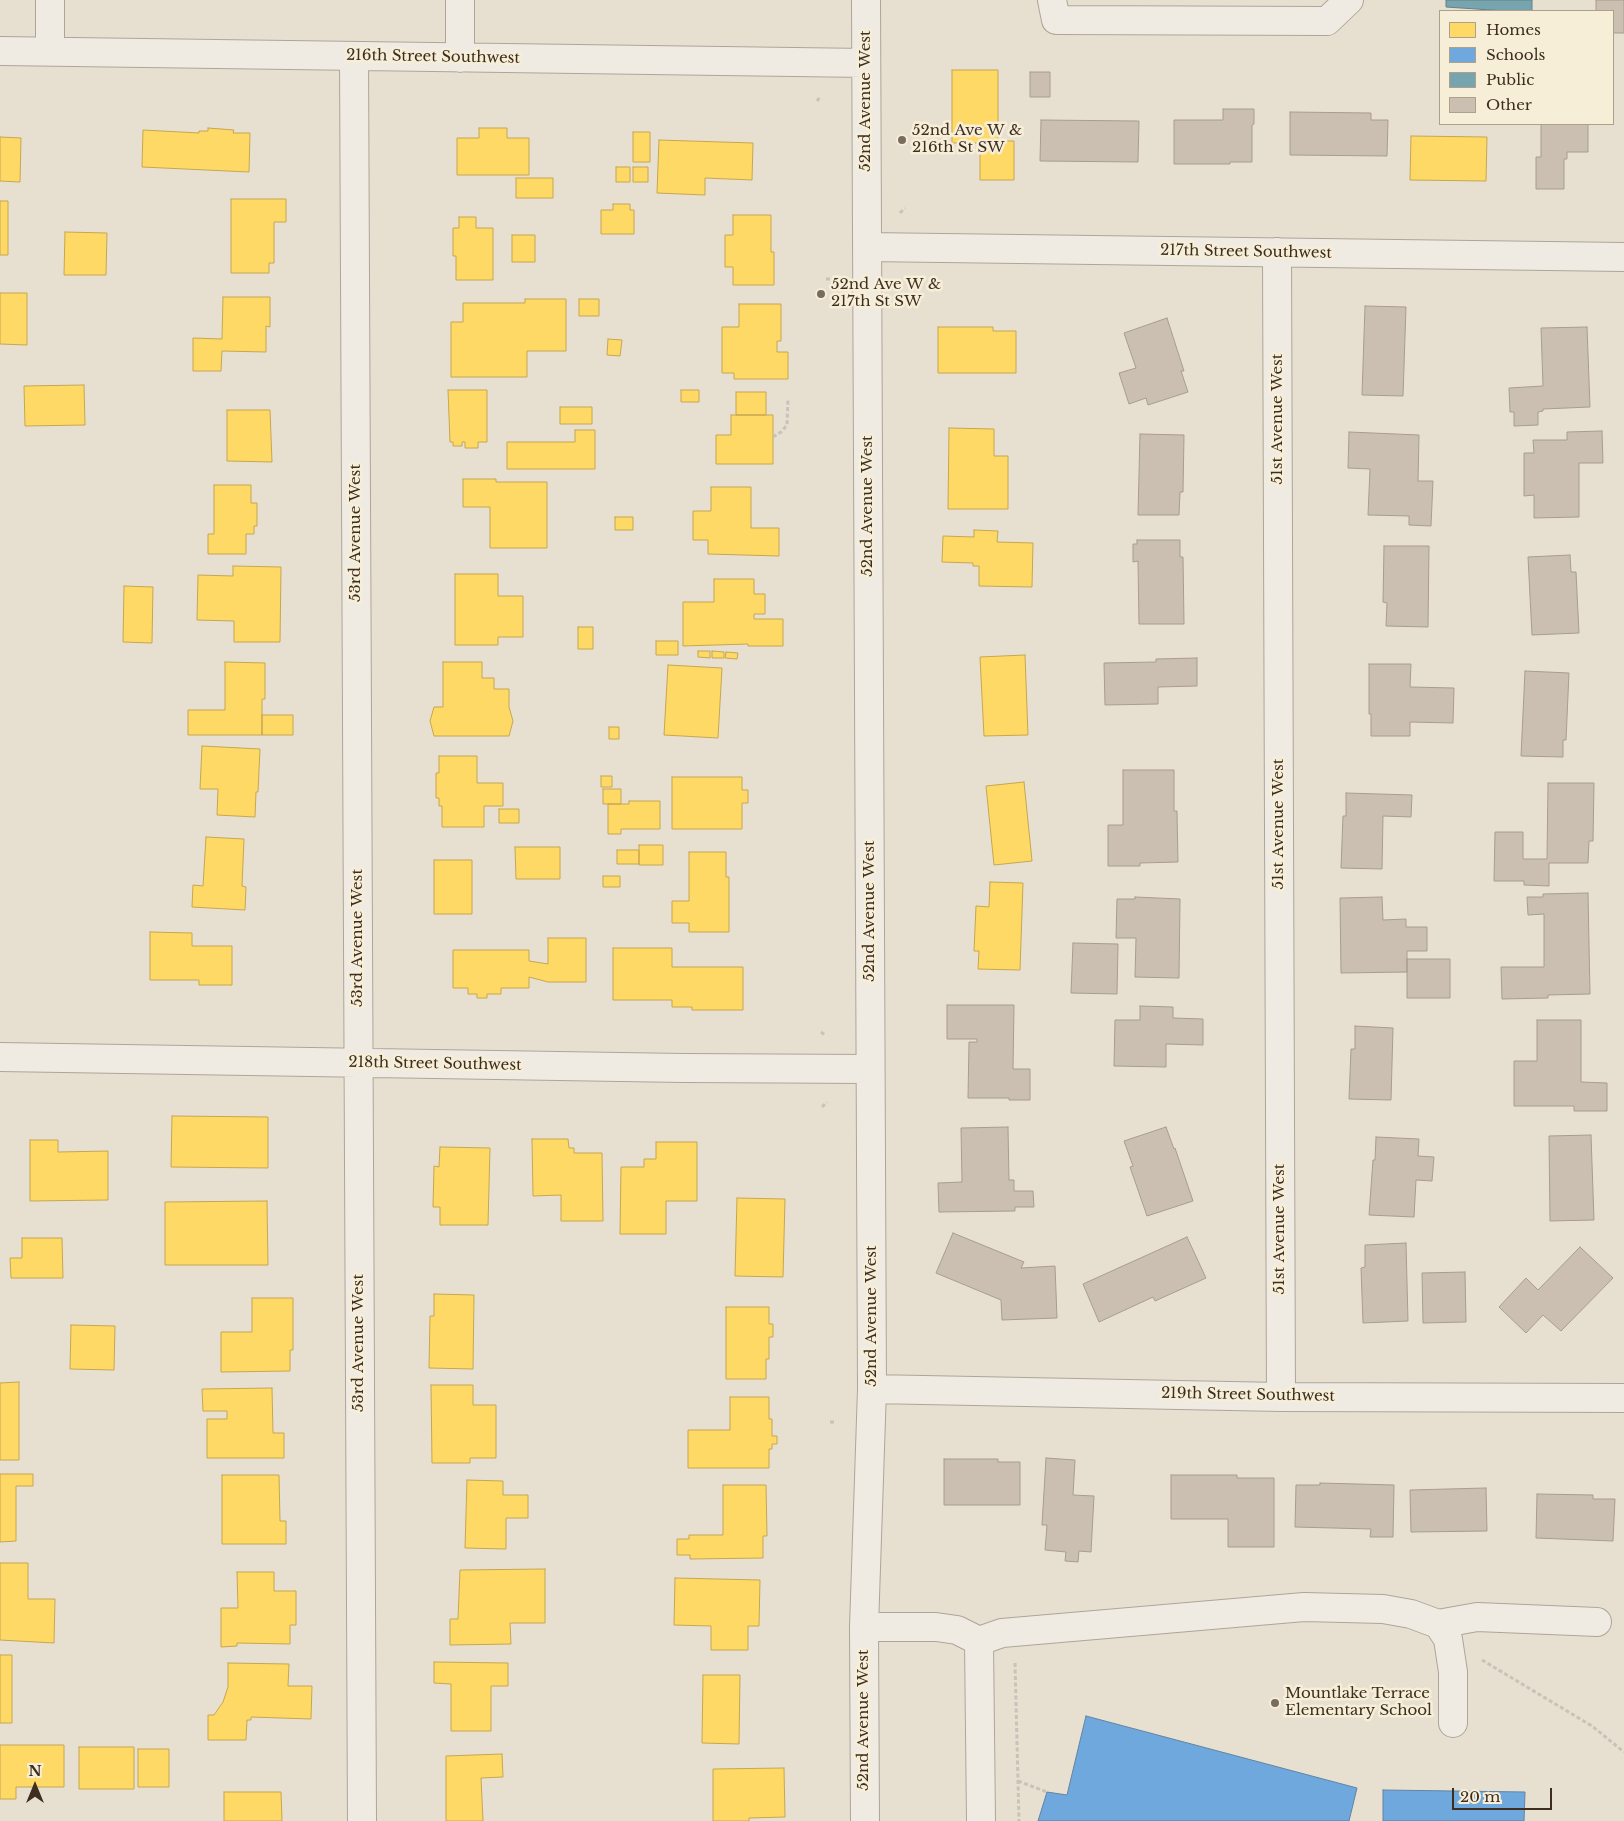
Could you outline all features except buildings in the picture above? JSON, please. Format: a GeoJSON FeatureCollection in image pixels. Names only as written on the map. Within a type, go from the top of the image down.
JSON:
{"type":"FeatureCollection","features":[{"type":"Feature","properties":{"kind":"street"},"geometry":{"type":"LineString","coordinates":[[50,0],[50,52]]}},
{"type":"Feature","properties":{"kind":"street"},"geometry":{"type":"LineString","coordinates":[[460,0],[460,58]]}},
{"type":"Feature","properties":{"kind":"street","name":"52nd Avenue West"},"geometry":{"type":"LineString","coordinates":[[865,1821],[864,1627],[872,1388],[866,0]]}},
{"type":"Feature","properties":{"kind":"street"},"geometry":{"type":"LineString","coordinates":[[1052,0],[1056,20],[1327,21],[1349,0]]}},
{"type":"Feature","properties":{"kind":"street","name":"216th Street Southwest"},"geometry":{"type":"LineString","coordinates":[[0,51],[866,63]]}},
{"type":"Feature","properties":{"kind":"street","name":"53rd Avenue West"},"geometry":{"type":"LineString","coordinates":[[354,56],[362,1821]]}},
{"type":"Feature","properties":{"kind":"street","name":"217th Street Southwest"},"geometry":{"type":"LineString","coordinates":[[867,247],[1624,257]]}},
{"type":"Feature","properties":{"kind":"street","name":"51st Avenue West"},"geometry":{"type":"LineString","coordinates":[[1277,252],[1281,1397]]}},
{"type":"Feature","properties":{"kind":"street","name":"218th Street Southwest"},"geometry":{"type":"LineString","coordinates":[[0,1057],[683,1068],[870,1069]]}},
{"type":"Feature","properties":{"kind":"street","name":"219th Street Southwest"},"geometry":{"type":"LineString","coordinates":[[872,1388],[1281,1397],[1624,1398]]}},
{"type":"Feature","properties":{"kind":"street"},"geometry":{"type":"LineString","coordinates":[[864,1627],[936,1627],[957,1630],[978,1641],[1008,1633],[1304,1607],[1382,1609],[1411,1614],[1443,1632],[1453,1672],[1453,1724]]}},
{"type":"Feature","properties":{"kind":"street"},"geometry":{"type":"LineString","coordinates":[[1443,1632],[1477,1617],[1597,1622]]}},
{"type":"Feature","properties":{"kind":"street"},"geometry":{"type":"LineString","coordinates":[[978,1641],[981,1821]]}},
{"type":"Feature","properties":{"kind":"path"},"geometry":{"type":"LineString","coordinates":[[900,212],[905,208]]}},
{"type":"Feature","properties":{"kind":"path"},"geometry":{"type":"LineString","coordinates":[[773,437],[787,425],[788,399]]}},
{"type":"Feature","properties":{"kind":"path"},"geometry":{"type":"LineString","coordinates":[[821,1032],[825,1035]]}},
{"type":"Feature","properties":{"kind":"path"},"geometry":{"type":"LineString","coordinates":[[822,1107],[827,1102]]}},
{"type":"Feature","properties":{"kind":"path"},"geometry":{"type":"LineString","coordinates":[[830,1422],[836,1422]]}},
{"type":"Feature","properties":{"kind":"path"},"geometry":{"type":"LineString","coordinates":[[1443,1632],[1592,1726],[1624,1752]]}},
{"type":"Feature","properties":{"kind":"path"},"geometry":{"type":"LineString","coordinates":[[1014,1655],[1019,1821]]}},
{"type":"Feature","properties":{"kind":"path"},"geometry":{"type":"LineString","coordinates":[[1018,1780],[1047,1792]]}},
{"type":"Feature","properties":{"kind":"place","name":"52nd Ave W & 216th St SW"},"geometry":{"type":"Point","coordinates":[902,140]}},
{"type":"Feature","properties":{"kind":"place","name":"52nd Ave W & 217th St SW"},"geometry":{"type":"Point","coordinates":[821,294]}},
{"type":"Feature","properties":{"kind":"place","name":"Mountlake Terrace Elementary School"},"geometry":{"type":"Point","coordinates":[1275,1703]}}]}
